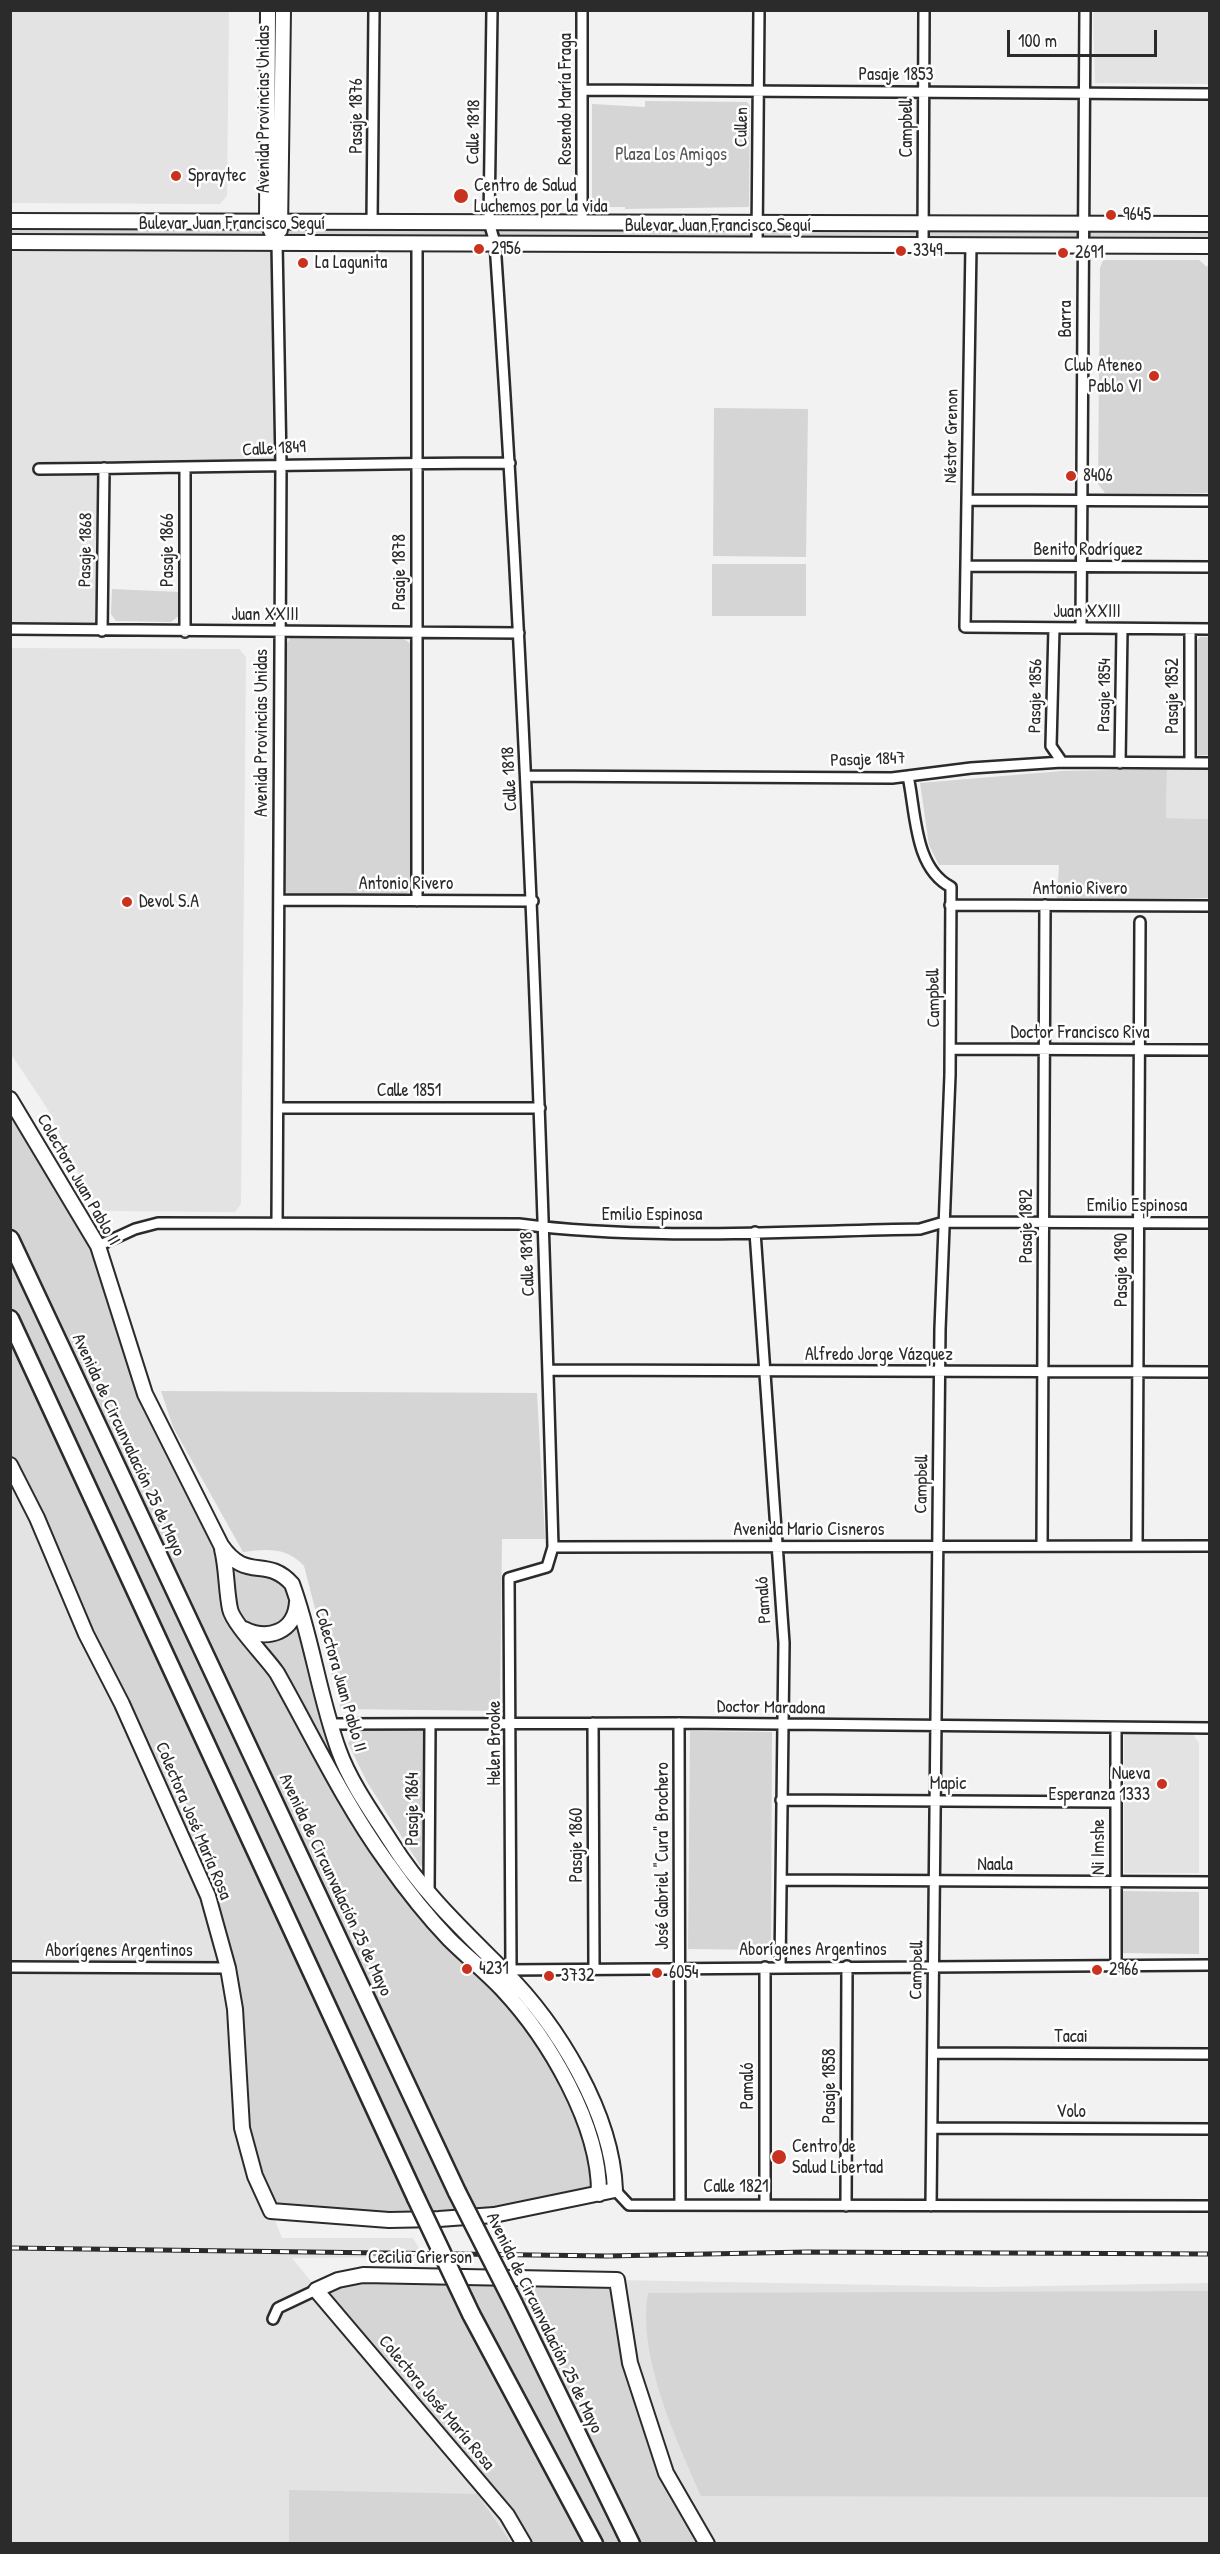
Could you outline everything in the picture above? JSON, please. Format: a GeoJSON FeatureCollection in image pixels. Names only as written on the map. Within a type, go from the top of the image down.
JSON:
{"type":"FeatureCollection","features":[{"type":"Feature","properties":{"kind":"highway","name":"Avenida de Circunvalación 25 de Mayo"},"geometry":{"type":"LineString","coordinates":[[10,1239],[457,2192],[631,2544]]}},
{"type":"Feature","properties":{"kind":"highway"},"geometry":{"type":"LineString","coordinates":[[10,1319],[471,2314],[594,2544]]}},
{"type":"Feature","properties":{"kind":"main road","name":"Avenida Provincias Unidas"},"geometry":{"type":"LineString","coordinates":[[268,10],[267,222],[277,243]]}},
{"type":"Feature","properties":{"kind":"main road","name":"Avenida Provincias Unidas"},"geometry":{"type":"LineString","coordinates":[[277,243],[282,222],[283,10]]}},
{"type":"Feature","properties":{"kind":"main road","name":"Bulevar Juan Francisco Seguí"},"geometry":{"type":"LineString","coordinates":[[10,221],[1209,224]]}},
{"type":"Feature","properties":{"kind":"main road","name":"Bulevar Juan Francisco Seguí"},"geometry":{"type":"LineString","coordinates":[[10,242],[1209,246]]}},
{"type":"Feature","properties":{"kind":"main road","name":"Colectora Juan Pablo II"},"geometry":{"type":"LineString","coordinates":[[10,1099],[98,1246],[146,1394],[221,1545],[230,1558],[239,1565],[271,1569],[283,1574],[292,1584],[339,1752],[403,1861],[449,1918],[508,1970],[542,2017],[582,2080],[607,2140],[614,2170],[615,2190]]}},
{"type":"Feature","properties":{"kind":"main road","name":"Colectora José María Rosa"},"geometry":{"type":"LineString","coordinates":[[10,1465],[37,1518],[86,1634],[122,1704],[197,1869],[228,1968],[235,2009],[242,2128],[255,2176],[271,2211],[389,2220],[439,2219],[494,2215],[599,2194]]}},
{"type":"Feature","properties":{"kind":"main road","name":"Colectora Juan Pablo II"},"geometry":{"type":"LineString","coordinates":[[221,1545],[230,1608],[234,1620],[277,1673],[385,1859],[448,1938],[491,1978],[521,2012],[560,2071],[592,2141],[599,2171],[599,2194]]}},
{"type":"Feature","properties":{"kind":"main road"},"geometry":{"type":"LineString","coordinates":[[230,1596],[239,1578],[257,1569]]}},
{"type":"Feature","properties":{"kind":"main road","name":"Colectora Juan Pablo II"},"geometry":{"type":"LineString","coordinates":[[243,1629],[255,1635],[268,1636],[281,1631],[291,1622],[296,1610],[297,1597]]}},
{"type":"Feature","properties":{"kind":"main road"},"geometry":{"type":"LineString","coordinates":[[599,2194],[615,2190]]}},
{"type":"Feature","properties":{"kind":"main road","name":"Cecilia Grierson"},"geometry":{"type":"LineString","coordinates":[[316,2290],[338,2280],[363,2275],[617,2280],[630,2363],[666,2474],[707,2544]]}},
{"type":"Feature","properties":{"kind":"main road","name":"Colectora José María Rosa"},"geometry":{"type":"LineString","coordinates":[[316,2290],[507,2515],[524,2544]]}},
{"type":"Feature","properties":{"kind":"street","name":"Pasaje 1876"},"geometry":{"type":"LineString","coordinates":[[372,222],[374,10]]}},
{"type":"Feature","properties":{"kind":"street","name":"Calle 1818"},"geometry":{"type":"LineString","coordinates":[[492,10],[489,222],[495,243],[510,464],[533,901],[553,1547]]}},
{"type":"Feature","properties":{"kind":"street","name":"Rosendo María Fraga"},"geometry":{"type":"LineString","coordinates":[[582,10],[582,222]]}},
{"type":"Feature","properties":{"kind":"street","name":"Cullen"},"geometry":{"type":"LineString","coordinates":[[758,244],[759,10]]}},
{"type":"Feature","properties":{"kind":"street","name":"Campbell"},"geometry":{"type":"LineString","coordinates":[[923,245],[924,10]]}},
{"type":"Feature","properties":{"kind":"street","name":"Barra"},"geometry":{"type":"LineString","coordinates":[[1081,628],[1085,10]]}},
{"type":"Feature","properties":{"kind":"street","name":"Pasaje 1853"},"geometry":{"type":"LineString","coordinates":[[582,90],[1209,94]]}},
{"type":"Feature","properties":{"kind":"street","name":"Avenida Provincias Unidas"},"geometry":{"type":"LineString","coordinates":[[277,243],[281,465],[277,1223]]}},
{"type":"Feature","properties":{"kind":"street","name":"Pasaje 1878"},"geometry":{"type":"LineString","coordinates":[[417,243],[417,901]]}},
{"type":"Feature","properties":{"kind":"street","name":"Néstor Grenon"},"geometry":{"type":"LineString","coordinates":[[965,627],[970,245]]}},
{"type":"Feature","properties":{"kind":"street","name":"Calle 1849"},"geometry":{"type":"LineString","coordinates":[[39,469],[417,463],[510,464]]}},
{"type":"Feature","properties":{"kind":"street","name":"Pasaje 1868"},"geometry":{"type":"LineString","coordinates":[[102,631],[104,468]]}},
{"type":"Feature","properties":{"kind":"street","name":"Pasaje 1866"},"geometry":{"type":"LineString","coordinates":[[185,468],[185,632]]}},
{"type":"Feature","properties":{"kind":"street"},"geometry":{"type":"LineString","coordinates":[[968,500],[1209,501]]}},
{"type":"Feature","properties":{"kind":"street","name":"Benito Rodríguez"},"geometry":{"type":"LineString","coordinates":[[966,566],[1209,567]]}},
{"type":"Feature","properties":{"kind":"street","name":"Juan XXIII"},"geometry":{"type":"LineString","coordinates":[[965,627],[1209,629]]}},
{"type":"Feature","properties":{"kind":"street","name":"Pasaje 1856"},"geometry":{"type":"LineString","coordinates":[[1054,628],[1051,746],[1062,762]]}},
{"type":"Feature","properties":{"kind":"street","name":"Pasaje 1854"},"geometry":{"type":"LineString","coordinates":[[1120,763],[1122,628]]}},
{"type":"Feature","properties":{"kind":"street","name":"Juan XXIII"},"geometry":{"type":"LineString","coordinates":[[10,629],[519,633]]}},
{"type":"Feature","properties":{"kind":"street","name":"Pasaje 1852"},"geometry":{"type":"LineString","coordinates":[[1190,629],[1190,763]]}},
{"type":"Feature","properties":{"kind":"street","name":"Pasaje 1847"},"geometry":{"type":"LineString","coordinates":[[526,776],[892,778],[1062,762],[1209,763]]}},
{"type":"Feature","properties":{"kind":"street","name":"Campbell"},"geometry":{"type":"LineString","coordinates":[[908,776],[923,856],[938,880],[951,887],[951,1049],[939,1371],[931,2206]]}},
{"type":"Feature","properties":{"kind":"street","name":"Antonio Rivero"},"geometry":{"type":"LineString","coordinates":[[279,900],[533,901]]}},
{"type":"Feature","properties":{"kind":"street","name":"Antonio Rivero"},"geometry":{"type":"LineString","coordinates":[[950,905],[1209,906]]}},
{"type":"Feature","properties":{"kind":"street","name":"Pasaje 1892"},"geometry":{"type":"LineString","coordinates":[[1042,1546],[1045,905]]}},
{"type":"Feature","properties":{"kind":"street","name":"Pasaje 1890"},"geometry":{"type":"LineString","coordinates":[[1137,1546],[1140,922]]}},
{"type":"Feature","properties":{"kind":"street","name":"Doctor Francisco Riva"},"geometry":{"type":"LineString","coordinates":[[951,1049],[1209,1050]]}},
{"type":"Feature","properties":{"kind":"street","name":"Calle 1851"},"geometry":{"type":"LineString","coordinates":[[278,1108],[540,1108]]}},
{"type":"Feature","properties":{"kind":"street","name":"Emilio Espinosa"},"geometry":{"type":"LineString","coordinates":[[98,1246],[135,1228],[158,1223],[519,1224],[573,1231],[755,1232],[920,1229],[944,1222],[1209,1223]]}},
{"type":"Feature","properties":{"kind":"street","name":"Pamaló"},"geometry":{"type":"LineString","coordinates":[[755,1232],[784,1643],[781,1725],[780,1967]]}},
{"type":"Feature","properties":{"kind":"street","name":"Alfredo Jorge Vázquez"},"geometry":{"type":"LineString","coordinates":[[548,1370],[1209,1372]]}},
{"type":"Feature","properties":{"kind":"street","name":"Avenida Mario Cisneros"},"geometry":{"type":"LineString","coordinates":[[553,1547],[1209,1546]]}},
{"type":"Feature","properties":{"kind":"street","name":"Helen Brooke"},"geometry":{"type":"LineString","coordinates":[[508,1970],[512,1723],[509,1578],[547,1567],[553,1547]]}},
{"type":"Feature","properties":{"kind":"street","name":"Pasaje 1860"},"geometry":{"type":"LineString","coordinates":[[593,1723],[594,1967]]}},
{"type":"Feature","properties":{"kind":"street","name":"Doctor Maradona"},"geometry":{"type":"LineString","coordinates":[[332,1724],[679,1723],[1209,1728]]}},
{"type":"Feature","properties":{"kind":"street","name":"José Gabriel \"Cura\" Brochero"},"geometry":{"type":"LineString","coordinates":[[679,1723],[680,2205]]}},
{"type":"Feature","properties":{"kind":"street","name":"Pasaje 1864"},"geometry":{"type":"LineString","coordinates":[[429,1895],[430,1724]]}},
{"type":"Feature","properties":{"kind":"street","name":"Ni Imshe"},"geometry":{"type":"LineString","coordinates":[[1116,1728],[1116,1965]]}},
{"type":"Feature","properties":{"kind":"street","name":"Mapic"},"geometry":{"type":"LineString","coordinates":[[781,1800],[1115,1802]]}},
{"type":"Feature","properties":{"kind":"street","name":"Naala"},"geometry":{"type":"LineString","coordinates":[[781,1880],[1209,1882]]}},
{"type":"Feature","properties":{"kind":"street","name":"Aborígenes Argentinos"},"geometry":{"type":"LineString","coordinates":[[491,1978],[508,1970],[594,1967],[1209,1965]]}},
{"type":"Feature","properties":{"kind":"street","name":"Pasaje 1858"},"geometry":{"type":"LineString","coordinates":[[846,2206],[847,1966]]}},
{"type":"Feature","properties":{"kind":"street","name":"Aborígenes Argentinos"},"geometry":{"type":"LineString","coordinates":[[10,1967],[228,1968]]}},
{"type":"Feature","properties":{"kind":"street","name":"Pamaló"},"geometry":{"type":"LineString","coordinates":[[765,1967],[765,2205]]}},
{"type":"Feature","properties":{"kind":"street","name":"Tacai"},"geometry":{"type":"LineString","coordinates":[[933,2053],[1209,2054]]}},
{"type":"Feature","properties":{"kind":"street","name":"Volo"},"geometry":{"type":"LineString","coordinates":[[932,2128],[1209,2129]]}},
{"type":"Feature","properties":{"kind":"street","name":"Calle 1821"},"geometry":{"type":"LineString","coordinates":[[615,2190],[629,2205],[1209,2206]]}},
{"type":"Feature","properties":{"kind":"street","name":"Cecilia Grierson"},"geometry":{"type":"LineString","coordinates":[[273,2319],[278,2308],[316,2290]]}},
{"type":"Feature","properties":{"kind":"shaded area"},"geometry":{"type":"Polygon","coordinates":[[[1096,10],[1209,11],[1209,84],[1095,83],[1093,14],[1096,10]]]}},
{"type":"Feature","properties":{"kind":"shaded area"},"geometry":{"type":"Polygon","coordinates":[[[10,11],[229,11],[227,196],[220,204],[11,203],[10,11]]]}},
{"type":"Feature","properties":{"kind":"shaded area"},"geometry":{"type":"Polygon","coordinates":[[[11,242],[277,243],[281,465],[104,469],[102,631],[11,629],[11,242]]]}},
{"type":"Feature","properties":{"kind":"shaded area","name":"Devol S.A"},"geometry":{"type":"Polygon","coordinates":[[[11,648],[239,649],[246,657],[241,1204],[235,1212],[106,1211],[94,1205],[47,1108],[11,1054],[11,648]]]}},
{"type":"Feature","properties":{"kind":"shaded area"},"geometry":{"type":"Polygon","coordinates":[[[1167,769],[1209,770],[1209,819],[1166,818],[1167,769]]]}},
{"type":"Feature","properties":{"kind":"shaded area"},"geometry":{"type":"Polygon","coordinates":[[[11,1465],[208,1896],[271,2211],[282,2238],[413,2238],[424,2257],[292,2258],[524,2543],[11,2543],[11,1465]]]}},
{"type":"Feature","properties":{"kind":"shaded area","name":"Nueva Esperanza 1333"},"geometry":{"type":"Polygon","coordinates":[[[1124,1734],[1193,1734],[1199,1743],[1199,1873],[1124,1873],[1124,1734]]]}},
{"type":"Feature","properties":{"kind":"shaded area"},"geometry":{"type":"Polygon","coordinates":[[[617,2280],[988,2287],[1209,2283],[1209,2543],[707,2543],[666,2473],[630,2363],[617,2280]]]}},
{"type":"Feature","properties":{"kind":"green space","name":"Plaza Los Amigos"},"geometry":{"type":"Polygon","coordinates":[[[645,101],[747,102],[750,106],[749,207],[625,209],[625,207],[600,207],[599,203],[592,203],[592,104],[645,107],[645,101]]]}},
{"type":"Feature","properties":{"kind":"green space"},"geometry":{"type":"Polygon","coordinates":[[[11,221],[1210,224],[1209,246],[11,242],[11,221]]]}},
{"type":"Feature","properties":{"kind":"green space","name":"Club Ateneo Pablo VI"},"geometry":{"type":"Polygon","coordinates":[[[1103,260],[1199,260],[1207,267],[1209,263],[1209,493],[1105,493],[1098,484],[1100,268],[1103,260]]]}},
{"type":"Feature","properties":{"kind":"green space"},"geometry":{"type":"Polygon","coordinates":[[[714,408],[808,409],[806,557],[713,556],[714,408]]]}},
{"type":"Feature","properties":{"kind":"green space"},"geometry":{"type":"Polygon","coordinates":[[[712,564],[806,564],[806,616],[712,616],[712,564]]]}},
{"type":"Feature","properties":{"kind":"green space"},"geometry":{"type":"Polygon","coordinates":[[[112,589],[180,592],[180,615],[171,622],[116,621],[111,614],[112,589]]]}},
{"type":"Feature","properties":{"kind":"green space"},"geometry":{"type":"Polygon","coordinates":[[[298,636],[399,637],[409,642],[412,648],[412,884],[405,897],[290,896],[286,892],[284,649],[290,638],[298,636]]]}},
{"type":"Feature","properties":{"kind":"green space"},"geometry":{"type":"Polygon","coordinates":[[[1200,637],[1209,637],[1209,755],[1198,755],[1195,749],[1196,642],[1200,637]]]}},
{"type":"Feature","properties":{"kind":"green space"},"geometry":{"type":"Polygon","coordinates":[[[1167,769],[1166,818],[1209,819],[1209,898],[1057,899],[1059,865],[939,865],[929,845],[920,783],[1062,771],[1167,769]]]}},
{"type":"Feature","properties":{"kind":"green space"},"geometry":{"type":"Polygon","coordinates":[[[10,1099],[98,1246],[145,1394],[230,1558],[283,1574],[339,1752],[391,1842],[504,1971],[582,2080],[615,2190],[439,2219],[271,2211],[255,2176],[237,2079],[219,1933],[11,1465],[10,1099]]]}},
{"type":"Feature","properties":{"kind":"green space"},"geometry":{"type":"Polygon","coordinates":[[[161,1391],[537,1393],[545,1539],[502,1539],[500,1711],[341,1709],[304,1566],[284,1552],[260,1550],[243,1552],[173,1427],[161,1391]]]}},
{"type":"Feature","properties":{"kind":"green space"},"geometry":{"type":"Polygon","coordinates":[[[374,1728],[422,1729],[427,1733],[424,1858],[421,1867],[367,1782],[348,1743],[357,1732],[374,1728]]]}},
{"type":"Feature","properties":{"kind":"green space"},"geometry":{"type":"Polygon","coordinates":[[[690,1731],[772,1732],[771,1950],[688,1949],[690,1731]]]}},
{"type":"Feature","properties":{"kind":"green space"},"geometry":{"type":"Polygon","coordinates":[[[1123,1891],[1199,1892],[1199,1954],[1122,1953],[1123,1891]]]}},
{"type":"Feature","properties":{"kind":"green space"},"geometry":{"type":"Polygon","coordinates":[[[338,2280],[617,2280],[630,2363],[666,2473],[707,2543],[524,2543],[316,2290],[338,2280]]]}},
{"type":"Feature","properties":{"kind":"green space"},"geometry":{"type":"Polygon","coordinates":[[[1209,2291],[1209,2497],[701,2496],[661,2397],[653,2370],[646,2317],[648,2293],[1209,2291]]]}},
{"type":"Feature","properties":{"kind":"green space"},"geometry":{"type":"Polygon","coordinates":[[[289,2490],[477,2494],[511,2543],[289,2543],[289,2490]]]}},
{"type":"Feature","properties":{"kind":"railway"},"geometry":{"type":"LineString","coordinates":[[10,2248],[607,2256],[807,2252],[1210,2254]]}},
{"type":"Feature","properties":{"kind":"place","name":"Spraytec"},"geometry":{"type":"Point","coordinates":[176,176]}},
{"type":"Feature","properties":{"kind":"place","name":"Centro de Salud Luchemos por la vida"},"geometry":{"type":"Point","coordinates":[461,196]}},
{"type":"Feature","properties":{"kind":"place","name":"9645"},"geometry":{"type":"Point","coordinates":[1111,215]}},
{"type":"Feature","properties":{"kind":"place","name":"2956"},"geometry":{"type":"Point","coordinates":[479,249]}},
{"type":"Feature","properties":{"kind":"place","name":"3349"},"geometry":{"type":"Point","coordinates":[901,251]}},
{"type":"Feature","properties":{"kind":"place","name":"2691"},"geometry":{"type":"Point","coordinates":[1063,253]}},
{"type":"Feature","properties":{"kind":"place","name":"La Lagunita"},"geometry":{"type":"Point","coordinates":[303,263]}},
{"type":"Feature","properties":{"kind":"place","name":"Club Ateneo Pablo VI"},"geometry":{"type":"Point","coordinates":[1154,376]}},
{"type":"Feature","properties":{"kind":"place","name":"8406"},"geometry":{"type":"Point","coordinates":[1071,476]}},
{"type":"Feature","properties":{"kind":"place","name":"Devol S.A"},"geometry":{"type":"Point","coordinates":[127,902]}},
{"type":"Feature","properties":{"kind":"place","name":"Nueva Esperanza 1333"},"geometry":{"type":"Point","coordinates":[1162,1784]}},
{"type":"Feature","properties":{"kind":"place","name":"4231"},"geometry":{"type":"Point","coordinates":[467,1969]}},
{"type":"Feature","properties":{"kind":"place","name":"2966"},"geometry":{"type":"Point","coordinates":[1097,1970]}},
{"type":"Feature","properties":{"kind":"place","name":"6054"},"geometry":{"type":"Point","coordinates":[657,1973]}},
{"type":"Feature","properties":{"kind":"place","name":"3732"},"geometry":{"type":"Point","coordinates":[549,1976]}},
{"type":"Feature","properties":{"kind":"place","name":"Centro de Salud Libertad"},"geometry":{"type":"Point","coordinates":[779,2157]}}]}
